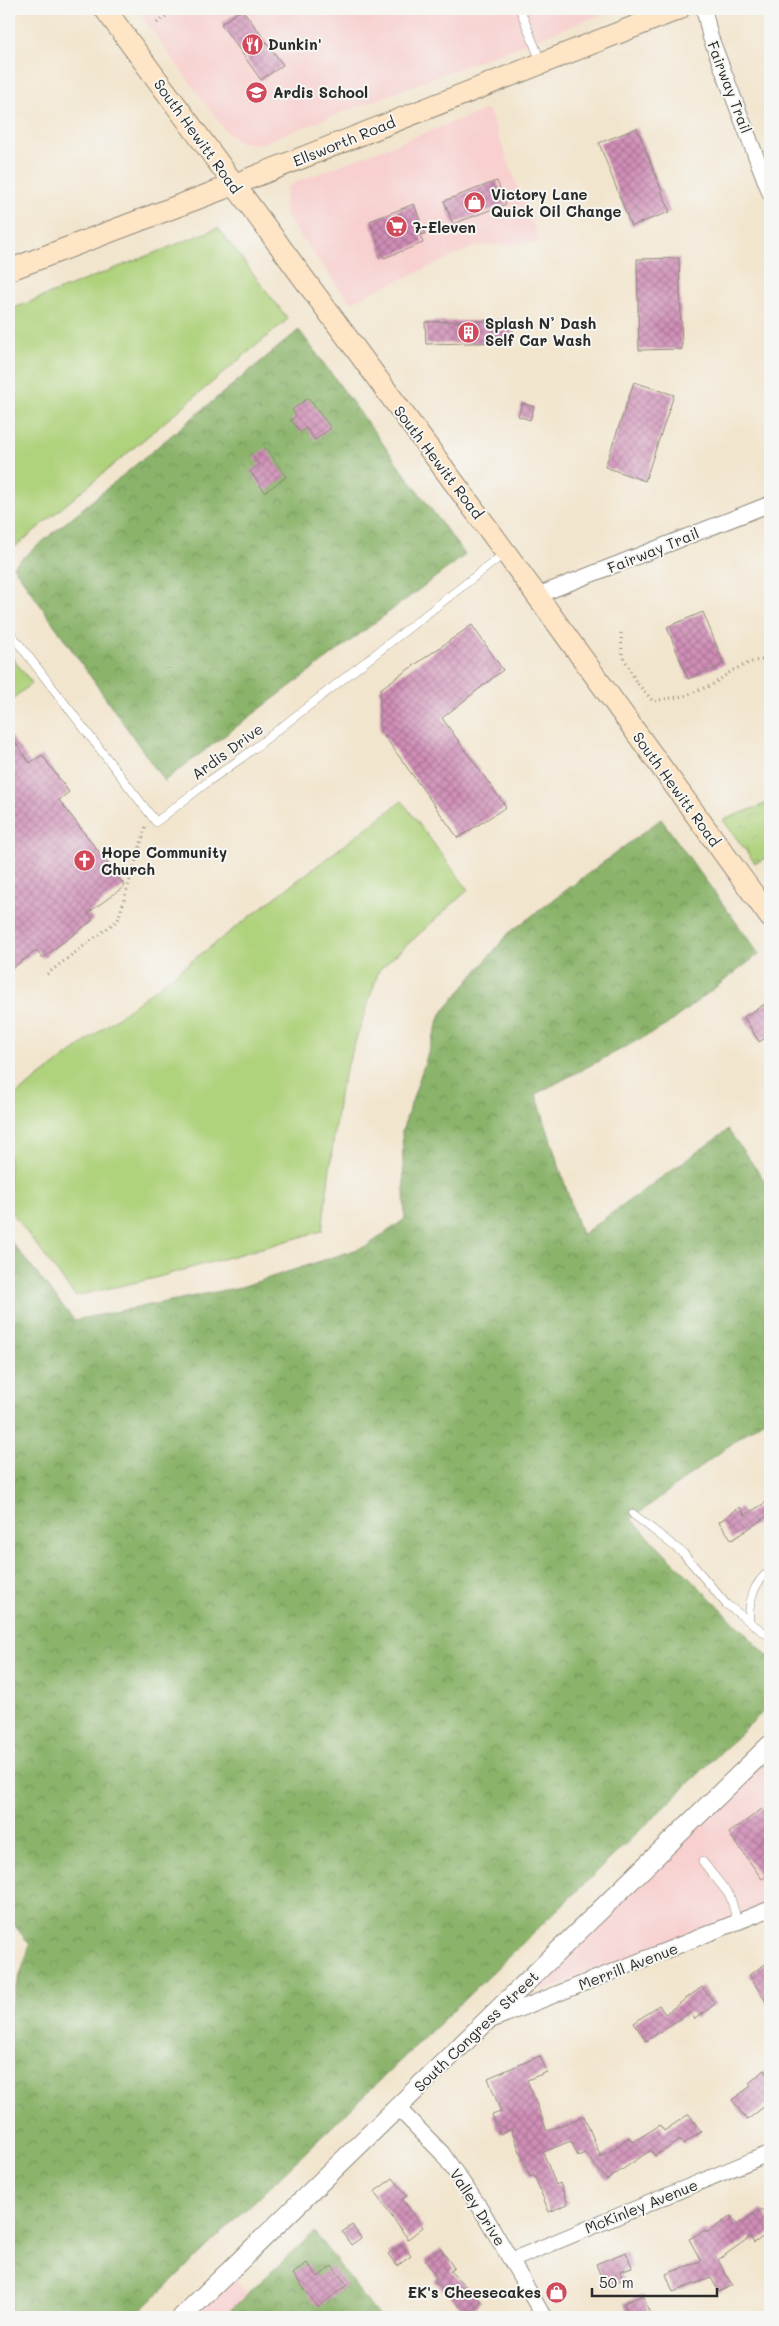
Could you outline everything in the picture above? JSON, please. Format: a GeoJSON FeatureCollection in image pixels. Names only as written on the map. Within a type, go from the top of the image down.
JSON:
{"type":"FeatureCollection","features":[{"type":"Feature","properties":{"kind":"main road","name":"South Hewitt Road"},"geometry":{"type":"LineString","coordinates":[[105,9],[506,553],[770,917]]}},
{"type":"Feature","properties":{"kind":"main road","name":"Ellsworth Road"},"geometry":{"type":"LineString","coordinates":[[9,270],[233,185],[679,9]]}},
{"type":"Feature","properties":{"kind":"street","name":"Fairway Trail"},"geometry":{"type":"LineString","coordinates":[[704,9],[710,36],[770,193]]}},
{"type":"Feature","properties":{"kind":"street","name":"Fairway Trail"},"geometry":{"type":"LineString","coordinates":[[536,596],[770,504]]}},
{"type":"Feature","properties":{"kind":"street","name":"South Congress Street"},"geometry":{"type":"LineString","coordinates":[[182,2317],[770,1745]]}},
{"type":"Feature","properties":{"kind":"street","name":"Merrill Avenue"},"geometry":{"type":"LineString","coordinates":[[486,2022],[770,1909]]}},
{"type":"Feature","properties":{"kind":"street","name":"Valley Drive"},"geometry":{"type":"LineString","coordinates":[[397,2107],[442,2154],[482,2209],[544,2317]]}},
{"type":"Feature","properties":{"kind":"street","name":"McKinley Avenue"},"geometry":{"type":"LineString","coordinates":[[512,2260],[770,2153]]}},
{"type":"Feature","properties":{"kind":"lane"},"geometry":{"type":"LineString","coordinates":[[520,9],[541,62]]}},
{"type":"Feature","properties":{"kind":"lane","name":"Ardis Drive"},"geometry":{"type":"LineString","coordinates":[[9,630],[156,822],[506,553]]}},
{"type":"Feature","properties":{"kind":"lane"},"geometry":{"type":"LineString","coordinates":[[634,1514],[683,1553],[726,1604],[770,1637]]}},
{"type":"Feature","properties":{"kind":"lane"},"geometry":{"type":"LineString","coordinates":[[748,1621],[749,1602],[760,1578],[770,1571]]}},
{"type":"Feature","properties":{"kind":"lane"},"geometry":{"type":"LineString","coordinates":[[702,1862],[730,1896],[738,1923]]}},
{"type":"Feature","properties":{"kind":"path"},"geometry":{"type":"LineString","coordinates":[[156,23],[176,9]]}},
{"type":"Feature","properties":{"kind":"path"},"geometry":{"type":"LineString","coordinates":[[621,633],[622,654],[636,682],[653,701],[684,696],[712,685],[733,670],[754,661],[770,659]]}},
{"type":"Feature","properties":{"kind":"path"},"geometry":{"type":"LineString","coordinates":[[47,974],[118,920],[147,823]]}},
{"type":"Feature","properties":{"kind":"shaded area"},"geometry":{"type":"Polygon","coordinates":[[[136,9],[616,9],[259,144],[237,141],[224,129],[136,9]]]}},
{"type":"Feature","properties":{"kind":"shaded area"},"geometry":{"type":"Polygon","coordinates":[[[488,109],[540,243],[476,246],[350,302],[289,221],[283,206],[288,188],[293,183],[488,109]]]}},
{"type":"Feature","properties":{"kind":"shaded area"},"geometry":{"type":"Polygon","coordinates":[[[770,1756],[770,1904],[545,1991],[542,1989],[540,1985],[543,1980],[770,1756]]]}},
{"type":"Feature","properties":{"kind":"shaded area"},"geometry":{"type":"Polygon","coordinates":[[[235,2278],[264,2317],[196,2317],[235,2278]]]}},
{"type":"Feature","properties":{"kind":"green space"},"geometry":{"type":"Polygon","coordinates":[[[218,228],[288,319],[9,552],[9,310],[218,228]]]}},
{"type":"Feature","properties":{"kind":"green space"},"geometry":{"type":"Polygon","coordinates":[[[299,330],[465,555],[164,781],[13,566],[299,330]]]}},
{"type":"Feature","properties":{"kind":"green space"},"geometry":{"type":"Polygon","coordinates":[[[9,654],[32,683],[9,702],[9,654]]]}},
{"type":"Feature","properties":{"kind":"green space"},"geometry":{"type":"Polygon","coordinates":[[[402,801],[468,890],[379,970],[340,1088],[322,1231],[155,1278],[75,1296],[9,1209],[9,1100],[402,801]]]}},
{"type":"Feature","properties":{"kind":"green space"},"geometry":{"type":"Polygon","coordinates":[[[770,802],[770,857],[755,863],[723,820],[770,802]]]}},
{"type":"Feature","properties":{"kind":"green space"},"geometry":{"type":"Polygon","coordinates":[[[661,819],[759,954],[665,1026],[536,1094],[581,1235],[728,1130],[770,1188],[770,1415],[631,1519],[770,1658],[770,1705],[134,2317],[9,2317],[9,2009],[30,1945],[9,1918],[9,1239],[74,1320],[241,1287],[367,1246],[405,1219],[402,1131],[441,1014],[509,933],[661,819]]]}},
{"type":"Feature","properties":{"kind":"green space"},"geometry":{"type":"Polygon","coordinates":[[[314,2232],[379,2317],[223,2317],[314,2232]]]}},
{"type":"Feature","properties":{"kind":"building"},"geometry":{"type":"Polygon","coordinates":[[[242,9],[283,65],[261,80],[221,24],[242,9]]]}},
{"type":"Feature","properties":{"kind":"building"},"geometry":{"type":"Polygon","coordinates":[[[637,128],[670,212],[631,226],[599,143],[637,128]]]}},
{"type":"Feature","properties":{"kind":"building","name":"Victory Lane Quick Oil Change"},"geometry":{"type":"Polygon","coordinates":[[[497,181],[506,204],[453,224],[444,201],[497,181]]]}},
{"type":"Feature","properties":{"kind":"building","name":"7-Eleven"},"geometry":{"type":"Polygon","coordinates":[[[414,204],[425,234],[420,235],[423,243],[384,258],[370,221],[414,204]]]}},
{"type":"Feature","properties":{"kind":"building"},"geometry":{"type":"Polygon","coordinates":[[[679,258],[682,349],[639,350],[637,259],[679,258]]]}},
{"type":"Feature","properties":{"kind":"building","name":"Splash N’ Dash Self Car Wash"},"geometry":{"type":"Polygon","coordinates":[[[513,320],[513,342],[426,344],[425,322],[513,320]]]}},
{"type":"Feature","properties":{"kind":"building"},"geometry":{"type":"Polygon","coordinates":[[[634,382],[674,395],[645,481],[605,467],[634,382]]]}},
{"type":"Feature","properties":{"kind":"building"},"geometry":{"type":"Polygon","coordinates":[[[308,398],[331,428],[315,440],[306,428],[300,432],[291,420],[296,416],[292,410],[308,398]]]}},
{"type":"Feature","properties":{"kind":"building"},"geometry":{"type":"Polygon","coordinates":[[[522,403],[534,407],[530,420],[518,416],[522,403]]]}},
{"type":"Feature","properties":{"kind":"building"},"geometry":{"type":"Polygon","coordinates":[[[266,448],[286,477],[265,492],[250,471],[259,465],[253,457],[266,448]]]}},
{"type":"Feature","properties":{"kind":"building"},"geometry":{"type":"Polygon","coordinates":[[[703,612],[724,664],[688,679],[667,627],[703,612]]]}},
{"type":"Feature","properties":{"kind":"building"},"geometry":{"type":"Polygon","coordinates":[[[472,625],[503,670],[442,718],[506,807],[458,838],[380,730],[380,689],[472,625]]]}},
{"type":"Feature","properties":{"kind":"building","name":"Hope Community Church"},"geometry":{"type":"Polygon","coordinates":[[[9,734],[30,763],[42,755],[69,792],[59,800],[125,886],[88,913],[93,920],[42,958],[37,950],[9,971],[9,734]]]}},
{"type":"Feature","properties":{"kind":"building"},"geometry":{"type":"Polygon","coordinates":[[[770,1001],[770,1035],[759,1042],[744,1017],[770,1001]]]}},
{"type":"Feature","properties":{"kind":"building"},"geometry":{"type":"Polygon","coordinates":[[[770,1500],[770,1514],[732,1540],[719,1522],[740,1507],[745,1515],[770,1500]]]}},
{"type":"Feature","properties":{"kind":"building"},"geometry":{"type":"Polygon","coordinates":[[[762,1809],[770,1820],[770,1873],[762,1879],[729,1833],[762,1809]]]}},
{"type":"Feature","properties":{"kind":"building"},"geometry":{"type":"Polygon","coordinates":[[[770,1961],[770,2008],[749,1975],[770,1961]]]}},
{"type":"Feature","properties":{"kind":"building"},"geometry":{"type":"Polygon","coordinates":[[[702,1987],[715,2004],[695,2019],[690,2012],[646,2041],[634,2023],[659,2005],[665,2014],[702,1987]]]}},
{"type":"Feature","properties":{"kind":"building"},"geometry":{"type":"Polygon","coordinates":[[[540,2056],[547,2072],[527,2080],[547,2131],[584,2116],[601,2157],[629,2137],[633,2142],[660,2125],[664,2131],[689,2114],[701,2132],[683,2144],[680,2140],[655,2156],[651,2150],[607,2180],[585,2153],[578,2156],[571,2141],[543,2152],[556,2185],[560,2183],[568,2204],[549,2212],[534,2175],[530,2177],[511,2129],[500,2134],[492,2115],[501,2112],[488,2078],[540,2056]]]}},
{"type":"Feature","properties":{"kind":"building"},"geometry":{"type":"Polygon","coordinates":[[[765,2070],[770,2078],[770,2102],[747,2120],[732,2100],[751,2086],[749,2083],[765,2070]]]}},
{"type":"Feature","properties":{"kind":"building"},"geometry":{"type":"Polygon","coordinates":[[[393,2178],[407,2196],[402,2199],[423,2227],[408,2239],[374,2192],[393,2178]]]}},
{"type":"Feature","properties":{"kind":"building"},"geometry":{"type":"Polygon","coordinates":[[[762,2209],[770,2222],[770,2232],[754,2243],[750,2237],[718,2260],[732,2285],[719,2292],[711,2278],[673,2292],[666,2274],[701,2261],[689,2239],[705,2230],[707,2233],[731,2216],[737,2225],[762,2209]]]}},
{"type":"Feature","properties":{"kind":"building"},"geometry":{"type":"Polygon","coordinates":[[[352,2225],[361,2238],[351,2245],[342,2232],[352,2225]]]}},
{"type":"Feature","properties":{"kind":"building"},"geometry":{"type":"Polygon","coordinates":[[[402,2244],[411,2256],[397,2266],[388,2254],[402,2244]]]}},
{"type":"Feature","properties":{"kind":"building"},"geometry":{"type":"Polygon","coordinates":[[[441,2249],[454,2268],[450,2271],[481,2301],[468,2314],[434,2281],[437,2278],[425,2260],[441,2249]]]}},
{"type":"Feature","properties":{"kind":"building"},"geometry":{"type":"Polygon","coordinates":[[[626,2252],[632,2267],[620,2271],[623,2279],[605,2287],[596,2264],[626,2252]]]}},
{"type":"Feature","properties":{"kind":"building"},"geometry":{"type":"Polygon","coordinates":[[[307,2263],[318,2277],[332,2266],[347,2285],[318,2307],[293,2274],[307,2263]]]}},
{"type":"Feature","properties":{"kind":"building"},"geometry":{"type":"Polygon","coordinates":[[[643,2295],[651,2317],[629,2317],[624,2303],[643,2295]]]}},
{"type":"Feature","properties":{"kind":"place","name":"Dunkin'"},"geometry":{"type":"Point","coordinates":[252,44]}},
{"type":"Feature","properties":{"kind":"place","name":"Ardis School"},"geometry":{"type":"Point","coordinates":[257,92]}},
{"type":"Feature","properties":{"kind":"place","name":"Victory Lane Quick Oil Change"},"geometry":{"type":"Point","coordinates":[475,203]}},
{"type":"Feature","properties":{"kind":"place","name":"7-Eleven"},"geometry":{"type":"Point","coordinates":[397,227]}},
{"type":"Feature","properties":{"kind":"place","name":"Splash N’ Dash Self Car Wash"},"geometry":{"type":"Point","coordinates":[469,332]}},
{"type":"Feature","properties":{"kind":"place","name":"Hope Community Church"},"geometry":{"type":"Point","coordinates":[85,861]}},
{"type":"Feature","properties":{"kind":"place","name":"EK's Cheesecakes"},"geometry":{"type":"Point","coordinates":[557,2292]}}]}
